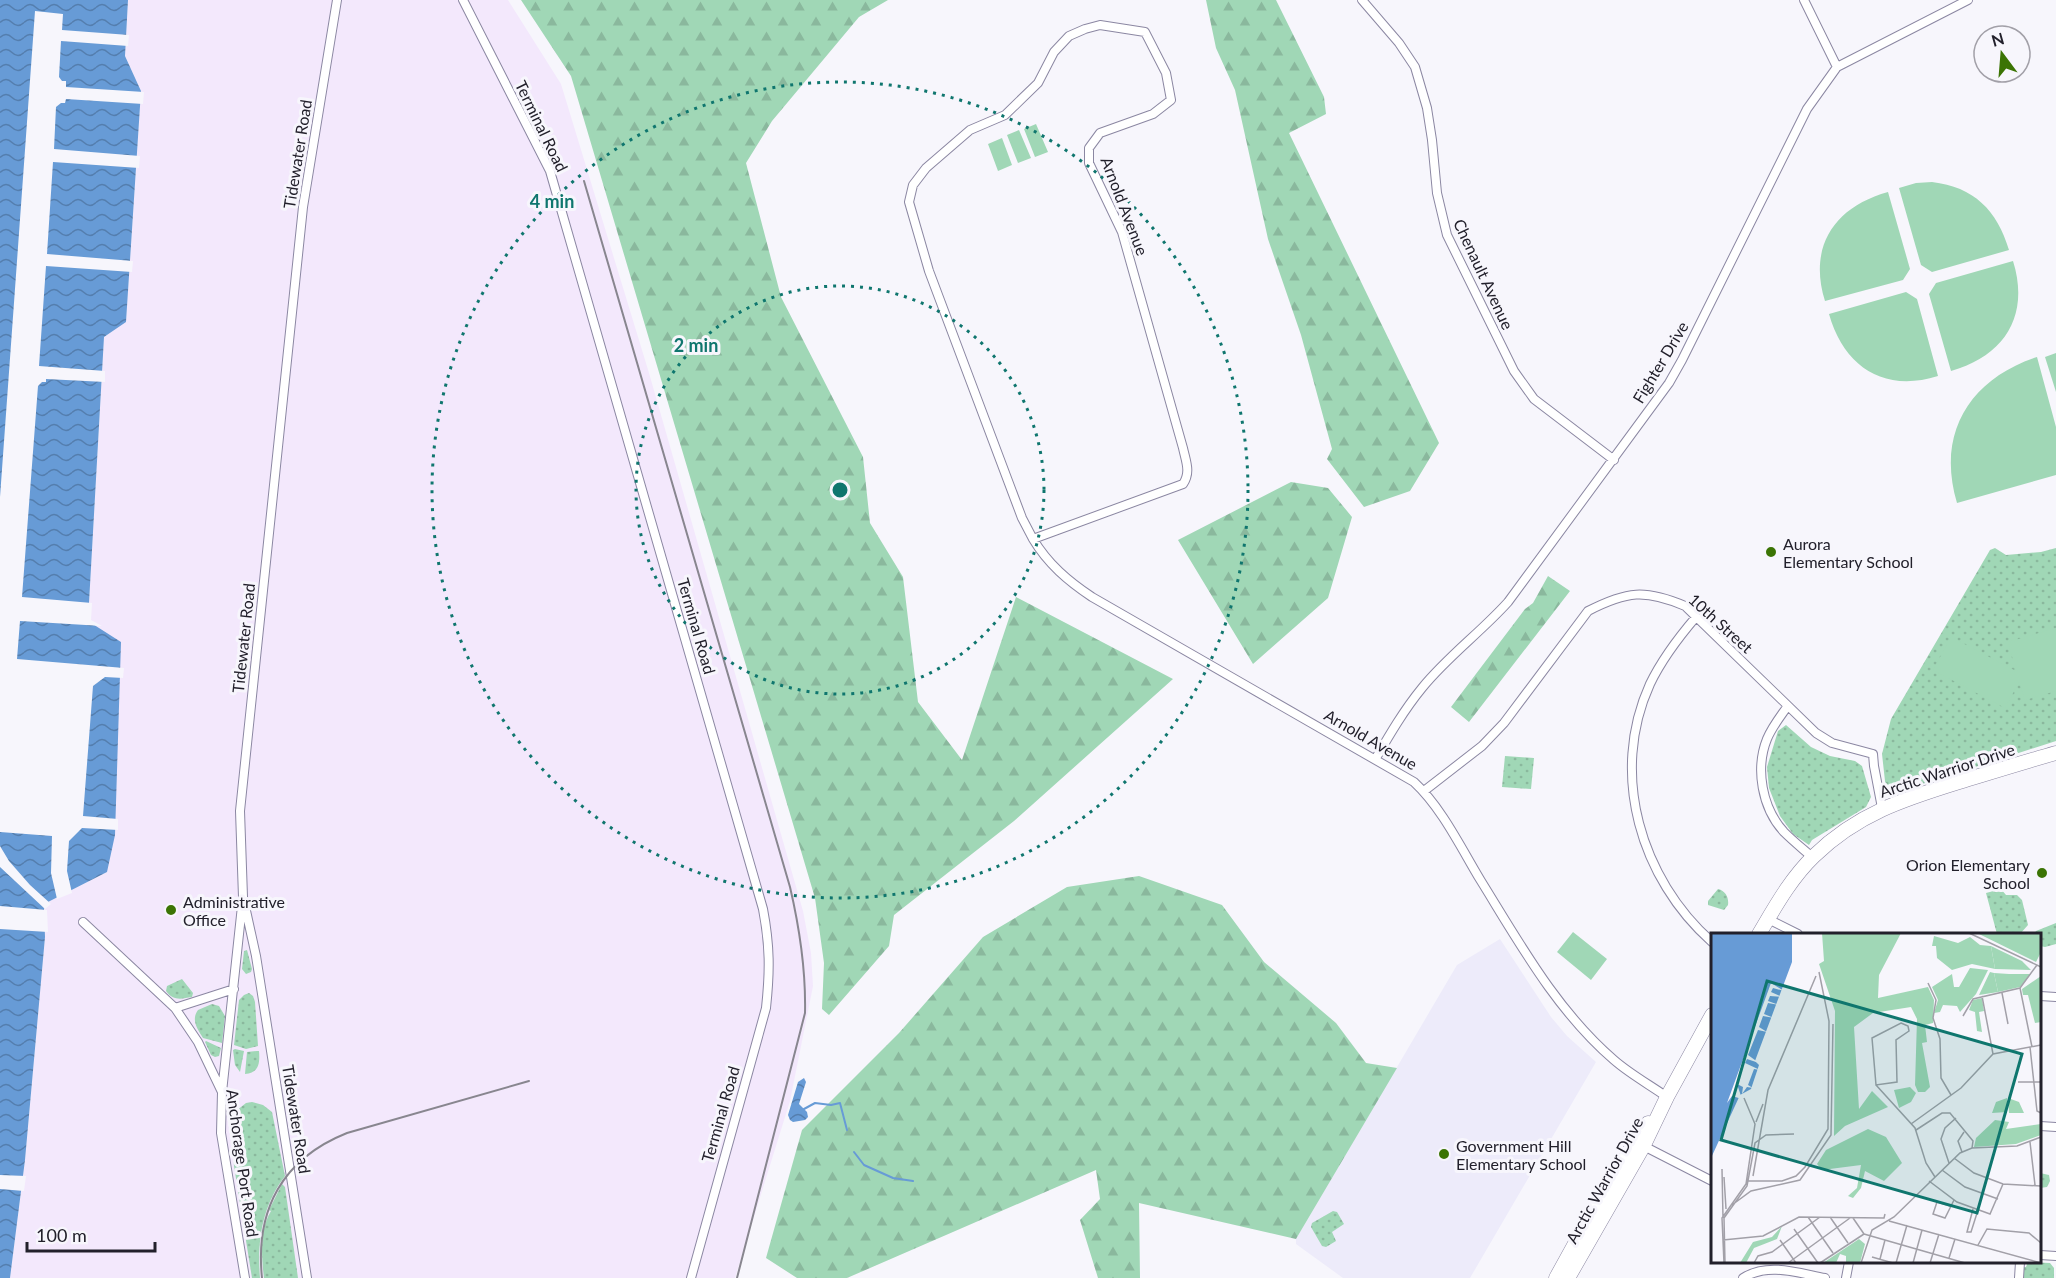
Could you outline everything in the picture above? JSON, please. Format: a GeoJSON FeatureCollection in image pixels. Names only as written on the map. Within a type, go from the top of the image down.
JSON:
{"type":"FeatureCollection","features":[{"type":"Feature","properties":{"kind":"main road","name":"Arctic Warrior Drive"},"geometry":{"type":"LineString","coordinates":[[1760,933],[1788,887],[1812,857],[1846,829],[1882,808],[1905,799],[2056,753]]}},
{"type":"Feature","properties":{"kind":"main road","name":"Arctic Warrior Drive"},"geometry":{"type":"LineString","coordinates":[[1556,1278],[1635,1142],[1708,1035]]}},
{"type":"Feature","properties":{"kind":"main road","name":"Arctic Warrior Drive"},"geometry":{"type":"LineString","coordinates":[[1568,1278],[1635,1142]]}},
{"type":"Feature","properties":{"kind":"street","name":"Tidewater Road"},"geometry":{"type":"LineString","coordinates":[[307,1278],[258,968],[243,897],[241,802],[307,176],[337,0]]}},
{"type":"Feature","properties":{"kind":"street","name":"Terminal Road"},"geometry":{"type":"LineString","coordinates":[[463,0],[550,171],[763,909],[769,941],[770,972],[766,1008],[691,1278]]}},
{"type":"Feature","properties":{"kind":"street","name":"Chenault Avenue"},"geometry":{"type":"LineString","coordinates":[[1362,0],[1399,43],[1414,67],[1427,108],[1437,193],[1447,235],[1514,371],[1534,399],[1614,460]]}},
{"type":"Feature","properties":{"kind":"street"},"geometry":{"type":"LineString","coordinates":[[1804,0],[1837,67]]}},
{"type":"Feature","properties":{"kind":"street","name":"Fighter Drive"},"geometry":{"type":"LineString","coordinates":[[1376,758],[1409,705],[1424,686],[1508,602],[1669,383],[1807,109],[1837,67],[1968,0]]}},
{"type":"Feature","properties":{"kind":"street","name":"Arnold Avenue"},"geometry":{"type":"LineString","coordinates":[[1033,539],[1183,484],[1188,477],[1183,448],[1122,232],[1089,163],[1089,148],[1100,133],[1153,114],[1171,100],[1166,73],[1146,32],[1100,25],[1069,36],[1054,52],[1038,82],[1005,115],[970,130],[926,168],[913,184],[909,202],[929,271],[1022,518],[1033,539],[1039,550],[1057,571],[1092,597],[1376,758],[1414,782],[1424,791],[1531,962],[1568,1015],[1615,1061],[1667,1097]]}},
{"type":"Feature","properties":{"kind":"street","name":"10th Street"},"geometry":{"type":"LineString","coordinates":[[1424,791],[1482,747],[1504,723],[1588,611],[1607,601],[1626,595],[1643,594],[1660,596],[1685,606],[1816,733],[1832,743],[1874,754],[1882,808]]}},
{"type":"Feature","properties":{"kind":"street"},"geometry":{"type":"LineString","coordinates":[[1696,616],[1671,645],[1650,685],[1640,712],[1632,772],[1643,841],[1657,874],[1674,901],[1711,940]]}},
{"type":"Feature","properties":{"kind":"street"},"geometry":{"type":"LineString","coordinates":[[1787,707],[1766,741],[1761,769],[1762,783],[1769,809],[1776,822],[1812,857]]}},
{"type":"Feature","properties":{"kind":"street"},"geometry":{"type":"LineString","coordinates":[[222,1092],[243,897]]}},
{"type":"Feature","properties":{"kind":"street"},"geometry":{"type":"LineString","coordinates":[[1768,920],[1796,933]]}},
{"type":"Feature","properties":{"kind":"street","name":"Anchorage Port Road"},"geometry":{"type":"LineString","coordinates":[[83,922],[175,1008],[198,1042],[222,1092],[221,1132],[244,1278]]}},
{"type":"Feature","properties":{"kind":"street"},"geometry":{"type":"LineString","coordinates":[[175,1008],[234,989]]}},
{"type":"Feature","properties":{"kind":"street"},"geometry":{"type":"LineString","coordinates":[[2041,996],[2056,997]]}},
{"type":"Feature","properties":{"kind":"street"},"geometry":{"type":"LineString","coordinates":[[2041,1126],[2056,1127]]}},
{"type":"Feature","properties":{"kind":"street"},"geometry":{"type":"LineString","coordinates":[[1635,1142],[1711,1180]]}},
{"type":"Feature","properties":{"kind":"street"},"geometry":{"type":"LineString","coordinates":[[2041,1255],[2056,1256]]}},
{"type":"Feature","properties":{"kind":"street"},"geometry":{"type":"LineString","coordinates":[[1846,1278],[1850,1263]]}},
{"type":"Feature","properties":{"kind":"street"},"geometry":{"type":"LineString","coordinates":[[2019,1278],[2020,1263]]}},
{"type":"Feature","properties":{"kind":"street"},"geometry":{"type":"LineString","coordinates":[[1743,1278],[1757,1271],[1770,1269],[1825,1278]]}},
{"type":"Feature","properties":{"kind":"shaded area"},"geometry":{"type":"Polygon","coordinates":[[[128,0],[508,0],[561,84],[649,373],[803,911],[811,953],[813,986],[790,1101],[735,1278],[10,1278],[25,1160],[45,937],[44,909],[48,902],[107,872],[88,621],[104,337],[126,321],[141,91],[125,56],[128,0]]]}},
{"type":"Feature","properties":{"kind":"shaded area","name":"Government Hill Elementary School"},"geometry":{"type":"Polygon","coordinates":[[[1500,939],[1551,1017],[1567,1036],[1596,1062],[1470,1278],[1343,1278],[1296,1244],[1296,1239],[1457,965],[1500,939]]]}},
{"type":"Feature","properties":{"kind":"green space"},"geometry":{"type":"Polygon","coordinates":[[[521,0],[888,0],[859,17],[772,121],[746,163],[781,297],[863,457],[870,523],[903,577],[918,702],[962,760],[1016,597],[1173,679],[1014,821],[894,915],[889,946],[829,1015],[822,1009],[824,963],[815,898],[571,76],[521,0]]]}},
{"type":"Feature","properties":{"kind":"green space"},"geometry":{"type":"Polygon","coordinates":[[[1206,0],[1276,0],[1324,97],[1326,114],[1289,133],[1439,443],[1410,491],[1364,507],[1327,459],[1332,449],[1301,335],[1268,239],[1235,90],[1216,48],[1206,0]]]}},
{"type":"Feature","properties":{"kind":"green space"},"geometry":{"type":"Polygon","coordinates":[[[1036,124],[1048,152],[1035,157],[1024,129],[1036,124]]]}},
{"type":"Feature","properties":{"kind":"green space"},"geometry":{"type":"Polygon","coordinates":[[[1019,130],[1031,158],[1018,163],[1007,135],[1019,130]]]}},
{"type":"Feature","properties":{"kind":"green space"},"geometry":{"type":"Polygon","coordinates":[[[1002,138],[1012,165],[998,171],[988,144],[1002,138]]]}},
{"type":"Feature","properties":{"kind":"green space"},"geometry":{"type":"Polygon","coordinates":[[[1932,182],[1960,189],[1982,203],[1998,223],[2009,250],[1932,272],[1921,265],[1899,188],[1916,183],[1932,182]]]}},
{"type":"Feature","properties":{"kind":"green space"},"geometry":{"type":"Polygon","coordinates":[[[1888,192],[1910,269],[1903,280],[1825,301],[1820,263],[1823,247],[1830,232],[1853,208],[1888,192]]]}},
{"type":"Feature","properties":{"kind":"green space"},"geometry":{"type":"Polygon","coordinates":[[[2013,261],[2018,299],[2009,331],[1986,355],[1951,371],[1929,294],[1936,283],[2013,261]]]}},
{"type":"Feature","properties":{"kind":"green space"},"geometry":{"type":"Polygon","coordinates":[[[1906,292],[1917,299],[1938,376],[1900,381],[1884,378],[1869,371],[1845,348],[1829,314],[1906,292]]]}},
{"type":"Feature","properties":{"kind":"green space"},"geometry":{"type":"Polygon","coordinates":[[[2056,353],[2056,392],[2045,357],[2056,353]]]}},
{"type":"Feature","properties":{"kind":"green space"},"geometry":{"type":"Polygon","coordinates":[[[2037,357],[2056,427],[2056,475],[1957,503],[1952,478],[1951,454],[1955,432],[1964,412],[1977,394],[1993,379],[2037,357]]]}},
{"type":"Feature","properties":{"kind":"green space"},"geometry":{"type":"Polygon","coordinates":[[[1291,482],[1328,488],[1352,517],[1328,598],[1253,664],[1178,540],[1291,482]]]}},
{"type":"Feature","properties":{"kind":"green space"},"geometry":{"type":"Polygon","coordinates":[[[1995,548],[2006,555],[2041,552],[2056,548],[2056,741],[1891,794],[1886,790],[1882,754],[1891,719],[1990,550],[1995,548]]]}},
{"type":"Feature","properties":{"kind":"green space"},"geometry":{"type":"Polygon","coordinates":[[[1548,576],[1570,591],[1469,722],[1451,707],[1525,609],[1533,603],[1548,576]]]}},
{"type":"Feature","properties":{"kind":"green space"},"geometry":{"type":"Polygon","coordinates":[[[2056,628],[2056,691],[2025,700],[2019,682],[2005,708],[1933,670],[1951,637],[2016,671],[2008,642],[2056,628]]]}},
{"type":"Feature","properties":{"kind":"green space"},"geometry":{"type":"Polygon","coordinates":[[[1786,725],[1811,747],[1830,756],[1855,761],[1862,766],[1871,797],[1866,807],[1812,840],[1809,845],[1793,834],[1780,816],[1769,788],[1767,767],[1778,731],[1786,725]]]}},
{"type":"Feature","properties":{"kind":"green space"},"geometry":{"type":"Polygon","coordinates":[[[1505,756],[1534,758],[1531,789],[1502,787],[1505,756]]]}},
{"type":"Feature","properties":{"kind":"green space"},"geometry":{"type":"Polygon","coordinates":[[[1139,876],[1222,905],[1264,962],[1336,1023],[1366,1063],[1397,1068],[1296,1239],[1139,1203],[1140,1278],[1098,1278],[1080,1220],[1100,1199],[1096,1170],[847,1278],[797,1278],[766,1258],[802,1130],[899,1033],[983,937],[1067,887],[1139,876]]]}},
{"type":"Feature","properties":{"kind":"green space"},"geometry":{"type":"Polygon","coordinates":[[[1718,889],[1723,891],[1727,897],[1728,905],[1724,910],[1708,905],[1708,901],[1718,889]]]}},
{"type":"Feature","properties":{"kind":"green space"},"geometry":{"type":"Polygon","coordinates":[[[2001,889],[2006,895],[2017,895],[2022,900],[2028,925],[2021,933],[1997,933],[1986,893],[2001,889]]]}},
{"type":"Feature","properties":{"kind":"green space"},"geometry":{"type":"Polygon","coordinates":[[[2056,923],[2056,944],[2041,946],[2041,933],[2035,933],[2056,923]]]}},
{"type":"Feature","properties":{"kind":"green space"},"geometry":{"type":"Polygon","coordinates":[[[1573,932],[1607,959],[1591,980],[1557,952],[1573,932]]]}},
{"type":"Feature","properties":{"kind":"green space"},"geometry":{"type":"Polygon","coordinates":[[[247,950],[252,969],[246,974],[242,969],[244,951],[247,950]]]}},
{"type":"Feature","properties":{"kind":"green space"},"geometry":{"type":"Polygon","coordinates":[[[182,979],[193,993],[192,997],[174,998],[166,991],[167,986],[182,979]]]}},
{"type":"Feature","properties":{"kind":"green space"},"geometry":{"type":"Polygon","coordinates":[[[249,993],[255,1002],[258,1046],[246,1049],[234,1045],[239,1000],[249,993]]]}},
{"type":"Feature","properties":{"kind":"green space"},"geometry":{"type":"Polygon","coordinates":[[[212,1004],[219,1006],[225,1016],[222,1043],[203,1038],[196,1024],[195,1017],[198,1010],[212,1004]]]}},
{"type":"Feature","properties":{"kind":"green space"},"geometry":{"type":"Polygon","coordinates":[[[206,1041],[221,1048],[219,1056],[211,1055],[206,1041]]]}},
{"type":"Feature","properties":{"kind":"green space"},"geometry":{"type":"Polygon","coordinates":[[[233,1050],[244,1051],[240,1072],[235,1065],[233,1050]]]}},
{"type":"Feature","properties":{"kind":"green space"},"geometry":{"type":"Polygon","coordinates":[[[259,1051],[258,1067],[253,1072],[245,1074],[247,1052],[259,1051]]]}},
{"type":"Feature","properties":{"kind":"green space"},"geometry":{"type":"Polygon","coordinates":[[[246,1103],[263,1105],[272,1112],[285,1176],[271,1199],[263,1224],[259,1251],[260,1278],[252,1278],[234,1166],[230,1124],[236,1111],[246,1103]]]}},
{"type":"Feature","properties":{"kind":"green space"},"geometry":{"type":"Polygon","coordinates":[[[2041,1173],[2049,1175],[2050,1181],[2047,1187],[2041,1188],[2041,1173]]]}},
{"type":"Feature","properties":{"kind":"green space"},"geometry":{"type":"Polygon","coordinates":[[[282,1184],[285,1187],[298,1278],[264,1278],[263,1234],[271,1211],[269,1210],[282,1184]]]}},
{"type":"Feature","properties":{"kind":"green space"},"geometry":{"type":"Polygon","coordinates":[[[1333,1211],[1337,1212],[1344,1224],[1332,1232],[1336,1241],[1326,1247],[1322,1246],[1311,1227],[1312,1223],[1333,1211]]]}},
{"type":"Feature","properties":{"kind":"green space"},"geometry":{"type":"Polygon","coordinates":[[[2028,1263],[2050,1263],[2054,1268],[2054,1278],[2024,1278],[2024,1267],[2028,1263]]]}},
{"type":"Feature","properties":{"kind":"water"},"geometry":{"type":"Polygon","coordinates":[[[0,0],[128,0],[125,56],[141,91],[126,322],[104,337],[88,621],[121,642],[115,835],[107,872],[48,902],[44,909],[45,937],[25,1160],[10,1278],[0,1278],[0,0]]]}},
{"type":"Feature","properties":{"kind":"water"},"geometry":{"type":"Polygon","coordinates":[[[804,1078],[806,1082],[799,1104],[807,1112],[808,1117],[805,1120],[793,1122],[788,1115],[798,1082],[804,1078]]]}},
{"type":"Feature","properties":{"kind":"pier"},"geometry":{"type":"Polygon","coordinates":[[[35,11],[63,14],[62,30],[129,35],[128,46],[61,41],[59,77],[62,81],[66,81],[66,87],[144,92],[143,104],[66,99],[65,103],[56,107],[54,149],[140,156],[139,168],[53,162],[47,254],[133,261],[132,272],[46,266],[39,366],[105,371],[105,382],[46,379],[46,382],[38,386],[22,597],[92,603],[91,620],[102,626],[20,621],[17,659],[124,668],[123,678],[105,677],[93,686],[83,816],[118,819],[118,830],[82,828],[69,841],[67,871],[72,893],[57,899],[51,873],[52,836],[0,832],[0,497],[35,11]]]}},
{"type":"Feature","properties":{"kind":"pier"},"geometry":{"type":"Polygon","coordinates":[[[0,846],[9,861],[30,885],[51,904],[45,909],[0,867],[0,846]]]}},
{"type":"Feature","properties":{"kind":"pier"},"geometry":{"type":"Polygon","coordinates":[[[0,906],[47,910],[48,932],[0,929],[0,906]]]}},
{"type":"Feature","properties":{"kind":"pier"},"geometry":{"type":"Polygon","coordinates":[[[0,1175],[26,1176],[24,1191],[0,1189],[0,1175]]]}},
{"type":"Feature","properties":{"kind":"waterway"},"geometry":{"type":"LineString","coordinates":[[804,1109],[815,1103],[831,1105],[840,1103],[847,1130]]}},
{"type":"Feature","properties":{"kind":"waterway"},"geometry":{"type":"LineString","coordinates":[[854,1152],[864,1165],[893,1178],[913,1181]]}},
{"type":"Feature","properties":{"kind":"railway"},"geometry":{"type":"LineString","coordinates":[[584,181],[790,887],[802,950],[805,1013],[737,1278]]}},
{"type":"Feature","properties":{"kind":"railway"},"geometry":{"type":"LineString","coordinates":[[262,1278],[263,1230],[269,1209],[277,1190],[305,1157],[324,1144],[347,1133],[529,1081]]}},
{"type":"Feature","properties":{"kind":"place","name":"Aurora Elementary School"},"geometry":{"type":"Point","coordinates":[1771,552]}},
{"type":"Feature","properties":{"kind":"place","name":"Orion Elementary School"},"geometry":{"type":"Point","coordinates":[2042,873]}},
{"type":"Feature","properties":{"kind":"place","name":"Administrative Office"},"geometry":{"type":"Point","coordinates":[171,910]}},
{"type":"Feature","properties":{"kind":"place","name":"Government Hill Elementary School"},"geometry":{"type":"Point","coordinates":[1444,1154]}}]}
